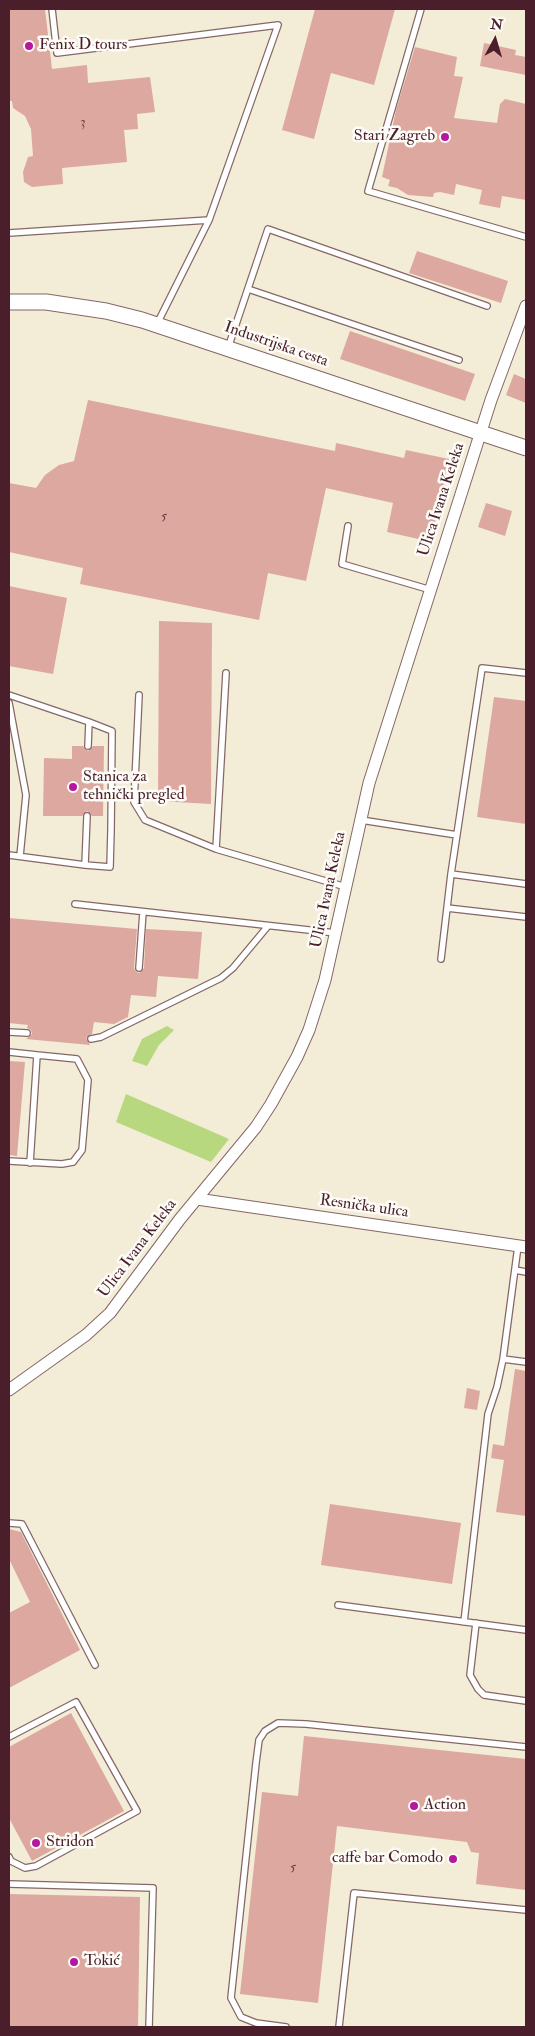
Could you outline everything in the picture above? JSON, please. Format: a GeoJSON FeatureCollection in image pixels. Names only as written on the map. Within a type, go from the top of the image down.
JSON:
{"type":"FeatureCollection","features":[{"type":"Feature","properties":{"kind":"street","name":"Industrijska cesta"},"geometry":{"type":"LineString","coordinates":[[9,302],[46,302],[157,324],[526,448]]}},
{"type":"Feature","properties":{"kind":"street","name":"Ulica Ivana Keleka"},"geometry":{"type":"LineString","coordinates":[[9,1390],[86,1336],[102,1321],[140,1274],[180,1219],[250,1133],[286,1080],[309,1030],[325,980],[369,783],[491,400],[526,306]]}},
{"type":"Feature","properties":{"kind":"street","name":"Resnička ulica"},"geometry":{"type":"LineString","coordinates":[[197,1199],[522,1247]]}},
{"type":"Feature","properties":{"kind":"lane"},"geometry":{"type":"LineString","coordinates":[[52,9],[56,53],[278,25],[209,220],[157,324]]}},
{"type":"Feature","properties":{"kind":"lane"},"geometry":{"type":"LineString","coordinates":[[420,9],[368,191],[526,237]]}},
{"type":"Feature","properties":{"kind":"lane"},"geometry":{"type":"LineString","coordinates":[[9,233],[209,220]]}},
{"type":"Feature","properties":{"kind":"lane"},"geometry":{"type":"LineString","coordinates":[[228,348],[268,229],[487,306]]}},
{"type":"Feature","properties":{"kind":"lane"},"geometry":{"type":"LineString","coordinates":[[248,289],[459,360]]}},
{"type":"Feature","properties":{"kind":"lane"},"geometry":{"type":"LineString","coordinates":[[348,526],[342,564],[430,590]]}},
{"type":"Feature","properties":{"kind":"lane"},"geometry":{"type":"LineString","coordinates":[[441,959],[456,835],[482,668],[526,674]]}},
{"type":"Feature","properties":{"kind":"lane"},"geometry":{"type":"LineString","coordinates":[[216,849],[226,672]]}},
{"type":"Feature","properties":{"kind":"lane"},"geometry":{"type":"LineString","coordinates":[[9,695],[112,731],[110,867],[9,855]]}},
{"type":"Feature","properties":{"kind":"lane"},"geometry":{"type":"LineString","coordinates":[[138,695],[134,802],[146,820],[216,849],[346,887]]}},
{"type":"Feature","properties":{"kind":"lane"},"geometry":{"type":"LineString","coordinates":[[9,703],[26,795],[20,856]]}},
{"type":"Feature","properties":{"kind":"lane"},"geometry":{"type":"LineString","coordinates":[[88,746],[89,722]]}},
{"type":"Feature","properties":{"kind":"lane"},"geometry":{"type":"LineString","coordinates":[[85,864],[87,816]]}},
{"type":"Feature","properties":{"kind":"lane"},"geometry":{"type":"LineString","coordinates":[[361,820],[456,835]]}},
{"type":"Feature","properties":{"kind":"lane"},"geometry":{"type":"LineString","coordinates":[[451,874],[526,884]]}},
{"type":"Feature","properties":{"kind":"lane"},"geometry":{"type":"LineString","coordinates":[[75,904],[336,932]]}},
{"type":"Feature","properties":{"kind":"lane"},"geometry":{"type":"LineString","coordinates":[[448,908],[526,917]]}},
{"type":"Feature","properties":{"kind":"lane"},"geometry":{"type":"LineString","coordinates":[[139,968],[143,912]]}},
{"type":"Feature","properties":{"kind":"lane"},"geometry":{"type":"LineString","coordinates":[[91,1039],[101,1037],[221,978],[233,968],[268,926]]}},
{"type":"Feature","properties":{"kind":"lane"},"geometry":{"type":"LineString","coordinates":[[9,1032],[27,1033]]}},
{"type":"Feature","properties":{"kind":"lane"},"geometry":{"type":"LineString","coordinates":[[9,1052],[77,1059],[88,1080],[82,1150],[78,1157],[73,1162],[62,1164],[9,1161]]}},
{"type":"Feature","properties":{"kind":"lane"},"geometry":{"type":"LineString","coordinates":[[30,1163],[37,1055]]}},
{"type":"Feature","properties":{"kind":"lane"},"geometry":{"type":"LineString","coordinates":[[464,1622],[488,1414],[497,1387],[503,1359],[515,1270],[522,1247]]}},
{"type":"Feature","properties":{"kind":"lane"},"geometry":{"type":"LineString","coordinates":[[515,1270],[526,1272]]}},
{"type":"Feature","properties":{"kind":"lane"},"geometry":{"type":"LineString","coordinates":[[503,1359],[526,1362]]}},
{"type":"Feature","properties":{"kind":"lane"},"geometry":{"type":"LineString","coordinates":[[9,1523],[22,1524],[96,1665]]}},
{"type":"Feature","properties":{"kind":"lane"},"geometry":{"type":"LineString","coordinates":[[338,1605],[526,1630]]}},
{"type":"Feature","properties":{"kind":"lane"},"geometry":{"type":"LineString","coordinates":[[476,1623],[470,1675],[478,1689],[484,1695],[526,1701]]}},
{"type":"Feature","properties":{"kind":"lane"},"geometry":{"type":"LineString","coordinates":[[9,1737],[76,1702],[137,1812],[36,1866],[25,1868],[9,1860]]}},
{"type":"Feature","properties":{"kind":"lane"},"geometry":{"type":"LineString","coordinates":[[286,2027],[256,2023],[241,2017],[231,1998],[256,1763],[259,1740],[265,1731],[278,1723],[306,1724],[526,1747]]}},
{"type":"Feature","properties":{"kind":"lane"},"geometry":{"type":"LineString","coordinates":[[9,1884],[153,1888],[149,2027]]}},
{"type":"Feature","properties":{"kind":"lane"},"geometry":{"type":"LineString","coordinates":[[339,2027],[354,1893],[526,1910]]}},
{"type":"Feature","properties":{"kind":"green space"},"geometry":{"type":"Polygon","coordinates":[[[167,1026],[174,1030],[159,1045],[147,1066],[132,1061],[142,1039],[167,1026]]]}},
{"type":"Feature","properties":{"kind":"green space"},"geometry":{"type":"Polygon","coordinates":[[[126,1094],[229,1139],[211,1162],[116,1122],[126,1094]]]}},
{"type":"Feature","properties":{"kind":"building"},"geometry":{"type":"Polygon","coordinates":[[[9,9],[45,9],[52,69],[87,65],[88,83],[150,77],[155,112],[137,114],[138,129],[124,130],[127,162],[62,168],[63,184],[32,187],[24,182],[23,172],[28,157],[33,156],[31,129],[25,116],[13,108],[12,101],[9,101],[9,9]]]}},
{"type":"Feature","properties":{"kind":"building"},"geometry":{"type":"Polygon","coordinates":[[[315,9],[395,9],[374,85],[331,73],[314,139],[282,130],[315,9]]]}},
{"type":"Feature","properties":{"kind":"building"},"geometry":{"type":"Polygon","coordinates":[[[484,43],[516,50],[515,55],[526,57],[526,75],[480,66],[484,43]]]}},
{"type":"Feature","properties":{"kind":"building"},"geometry":{"type":"Polygon","coordinates":[[[415,47],[457,57],[454,76],[463,77],[454,118],[497,123],[500,104],[505,99],[526,104],[526,200],[502,196],[500,208],[479,204],[482,190],[456,184],[454,195],[440,192],[434,193],[433,197],[408,195],[397,188],[388,186],[390,180],[382,177],[396,110],[415,47]]]}},
{"type":"Feature","properties":{"kind":"building"},"geometry":{"type":"Polygon","coordinates":[[[417,251],[508,281],[501,303],[409,273],[417,251]]]}},
{"type":"Feature","properties":{"kind":"building"},"geometry":{"type":"Polygon","coordinates":[[[350,331],[475,374],[465,401],[340,359],[350,331]]]}},
{"type":"Feature","properties":{"kind":"building"},"geometry":{"type":"Polygon","coordinates":[[[514,374],[526,379],[526,403],[506,395],[514,374]]]}},
{"type":"Feature","properties":{"kind":"building"},"geometry":{"type":"Polygon","coordinates":[[[88,400],[335,451],[336,443],[404,458],[406,450],[449,459],[432,542],[387,532],[393,503],[326,488],[306,581],[268,573],[259,620],[80,584],[83,568],[9,552],[9,483],[36,488],[45,475],[59,465],[74,461],[88,400]]]}},
{"type":"Feature","properties":{"kind":"building"},"geometry":{"type":"Polygon","coordinates":[[[486,503],[512,511],[505,536],[478,527],[486,503]]]}},
{"type":"Feature","properties":{"kind":"building"},"geometry":{"type":"Polygon","coordinates":[[[9,586],[67,598],[53,674],[9,666],[9,586]]]}},
{"type":"Feature","properties":{"kind":"building"},"geometry":{"type":"Polygon","coordinates":[[[159,621],[212,623],[211,804],[158,801],[159,621]]]}},
{"type":"Feature","properties":{"kind":"building"},"geometry":{"type":"Polygon","coordinates":[[[494,697],[526,701],[526,824],[477,817],[494,697]]]}},
{"type":"Feature","properties":{"kind":"building","name":"Stanica za tehnički pregled"},"geometry":{"type":"Polygon","coordinates":[[[72,746],[83,746],[88,751],[93,746],[104,746],[103,816],[92,816],[87,811],[82,816],[43,816],[44,758],[72,759],[72,746]]]}},
{"type":"Feature","properties":{"kind":"building"},"geometry":{"type":"Polygon","coordinates":[[[9,918],[137,929],[134,968],[139,973],[144,968],[146,929],[202,932],[198,979],[158,976],[156,997],[131,995],[128,1017],[114,1024],[94,1022],[92,1034],[86,1038],[90,1045],[26,1039],[32,1034],[31,1030],[27,1028],[28,1025],[9,1023],[9,918]]]}},
{"type":"Feature","properties":{"kind":"building"},"geometry":{"type":"Polygon","coordinates":[[[9,1061],[25,1062],[17,1156],[9,1155],[9,1061]]]}},
{"type":"Feature","properties":{"kind":"building"},"geometry":{"type":"Polygon","coordinates":[[[515,1369],[526,1371],[526,1516],[496,1512],[504,1460],[491,1458],[493,1444],[504,1446],[515,1369]]]}},
{"type":"Feature","properties":{"kind":"building"},"geometry":{"type":"Polygon","coordinates":[[[467,1388],[480,1391],[477,1410],[464,1408],[467,1388]]]}},
{"type":"Feature","properties":{"kind":"building"},"geometry":{"type":"Polygon","coordinates":[[[330,1504],[461,1523],[452,1584],[321,1565],[330,1504]]]}},
{"type":"Feature","properties":{"kind":"building"},"geometry":{"type":"Polygon","coordinates":[[[9,1529],[21,1532],[80,1650],[9,1688],[9,1613],[30,1602],[9,1559],[9,1529]]]}},
{"type":"Feature","properties":{"kind":"building"},"geometry":{"type":"Polygon","coordinates":[[[71,1713],[124,1811],[32,1861],[9,1818],[9,1747],[71,1713]]]}},
{"type":"Feature","properties":{"kind":"building"},"geometry":{"type":"Polygon","coordinates":[[[304,1736],[526,1759],[526,1890],[476,1884],[479,1853],[471,1852],[467,1842],[337,1826],[318,2003],[240,1994],[262,1792],[298,1796],[304,1736]]]}},
{"type":"Feature","properties":{"kind":"building","name":"Tokić"},"geometry":{"type":"Polygon","coordinates":[[[9,1894],[140,1897],[138,2027],[9,2027],[9,1894]]]}},
{"type":"Feature","properties":{"kind":"place","name":"Fenix D tours"},"geometry":{"type":"Point","coordinates":[29,46]}},
{"type":"Feature","properties":{"kind":"place","name":"Stari Zagreb"},"geometry":{"type":"Point","coordinates":[445,137]}},
{"type":"Feature","properties":{"kind":"place","name":"Stanica za tehnički pregled"},"geometry":{"type":"Point","coordinates":[73,787]}},
{"type":"Feature","properties":{"kind":"place","name":"Action"},"geometry":{"type":"Point","coordinates":[414,1806]}},
{"type":"Feature","properties":{"kind":"place","name":"Stridon"},"geometry":{"type":"Point","coordinates":[36,1843]}},
{"type":"Feature","properties":{"kind":"place","name":"caffe bar Comodo"},"geometry":{"type":"Point","coordinates":[453,1859]}},
{"type":"Feature","properties":{"kind":"place","name":"Tokić"},"geometry":{"type":"Point","coordinates":[74,1962]}}]}
